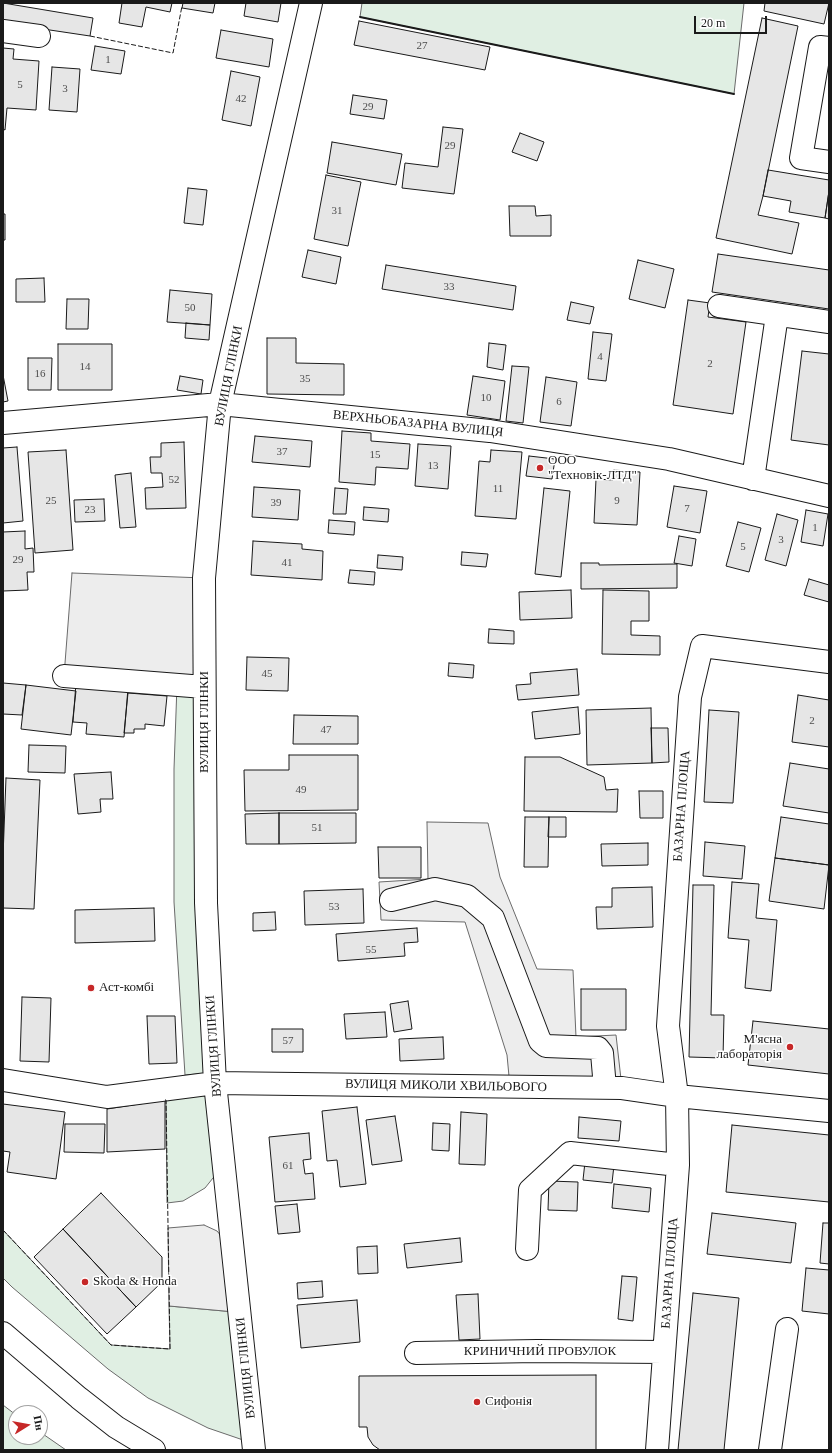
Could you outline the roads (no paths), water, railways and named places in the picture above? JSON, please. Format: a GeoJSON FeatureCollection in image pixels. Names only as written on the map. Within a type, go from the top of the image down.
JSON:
{"type":"FeatureCollection","features":[{"type":"Feature","properties":{"kind":"street","name":"ВУЛИЦЯ ГЛІНКИ"},"geometry":{"type":"LineString","coordinates":[[254,1450],[215,1083],[206,903],[204,578],[220,404],[311,3]]}},
{"type":"Feature","properties":{"kind":"street"},"geometry":{"type":"LineString","coordinates":[[3,30],[39,36]]}},
{"type":"Feature","properties":{"kind":"street"},"geometry":{"type":"LineString","coordinates":[[829,48],[820,47],[801,158],[829,162]]}},
{"type":"Feature","properties":{"kind":"street"},"geometry":{"type":"LineString","coordinates":[[719,306],[829,322]]}},
{"type":"Feature","properties":{"kind":"street"},"geometry":{"type":"LineString","coordinates":[[753,479],[777,315]]}},
{"type":"Feature","properties":{"kind":"street","name":"ВЕРХНЬОБАЗАРНА ВУЛИЦЯ"},"geometry":{"type":"LineString","coordinates":[[3,423],[220,404],[490,431],[669,459],[829,496]]}},
{"type":"Feature","properties":{"kind":"street","name":"БАЗАРНА ПЛОЩА"},"geometry":{"type":"LineString","coordinates":[[657,1450],[678,1166],[677,1096],[668,1026],[690,696],[702,646],[829,662]]}},
{"type":"Feature","properties":{"kind":"street"},"geometry":{"type":"LineString","coordinates":[[64,676],[204,688]]}},
{"type":"Feature","properties":{"kind":"street"},"geometry":{"type":"LineString","coordinates":[[391,900],[435,889],[467,896],[493,918],[540,1041],[546,1046],[598,1048],[602,1053],[604,1088]]}},
{"type":"Feature","properties":{"kind":"street","name":"ВУЛИЦЯ МИКОЛИ ХВИЛЬОВОГО"},"geometry":{"type":"LineString","coordinates":[[3,1080],[107,1097],[215,1083],[622,1088],[677,1096]]}},
{"type":"Feature","properties":{"kind":"street"},"geometry":{"type":"LineString","coordinates":[[677,1096],[829,1111]]}},
{"type":"Feature","properties":{"kind":"street"},"geometry":{"type":"LineString","coordinates":[[526,1249],[530,1190],[570,1153],[678,1166]]}},
{"type":"Feature","properties":{"kind":"street"},"geometry":{"type":"LineString","coordinates":[[770,1450],[787,1329]]}},
{"type":"Feature","properties":{"kind":"street"},"geometry":{"type":"LineString","coordinates":[[3,1333],[116,1427],[154,1450]]}},
{"type":"Feature","properties":{"kind":"street","name":"КРИНИЧНИЙ ПРОВУЛОК"},"geometry":{"type":"LineString","coordinates":[[416,1353],[537,1351],[664,1352]]}},
{"type":"Feature","properties":{"kind":"place","name":"ООО \"Техновік-ЛТД\""},"geometry":{"type":"Point","coordinates":[540,468]}},
{"type":"Feature","properties":{"kind":"place","name":"Аст-комбі"},"geometry":{"type":"Point","coordinates":[91,988]}},
{"type":"Feature","properties":{"kind":"place","name":"М'ясна лабораторія"},"geometry":{"type":"Point","coordinates":[790,1047]}},
{"type":"Feature","properties":{"kind":"place","name":"Skoda & Honda"},"geometry":{"type":"Point","coordinates":[85,1282]}},
{"type":"Feature","properties":{"kind":"place","name":"Сифонія"},"geometry":{"type":"Point","coordinates":[477,1402]}}]}
